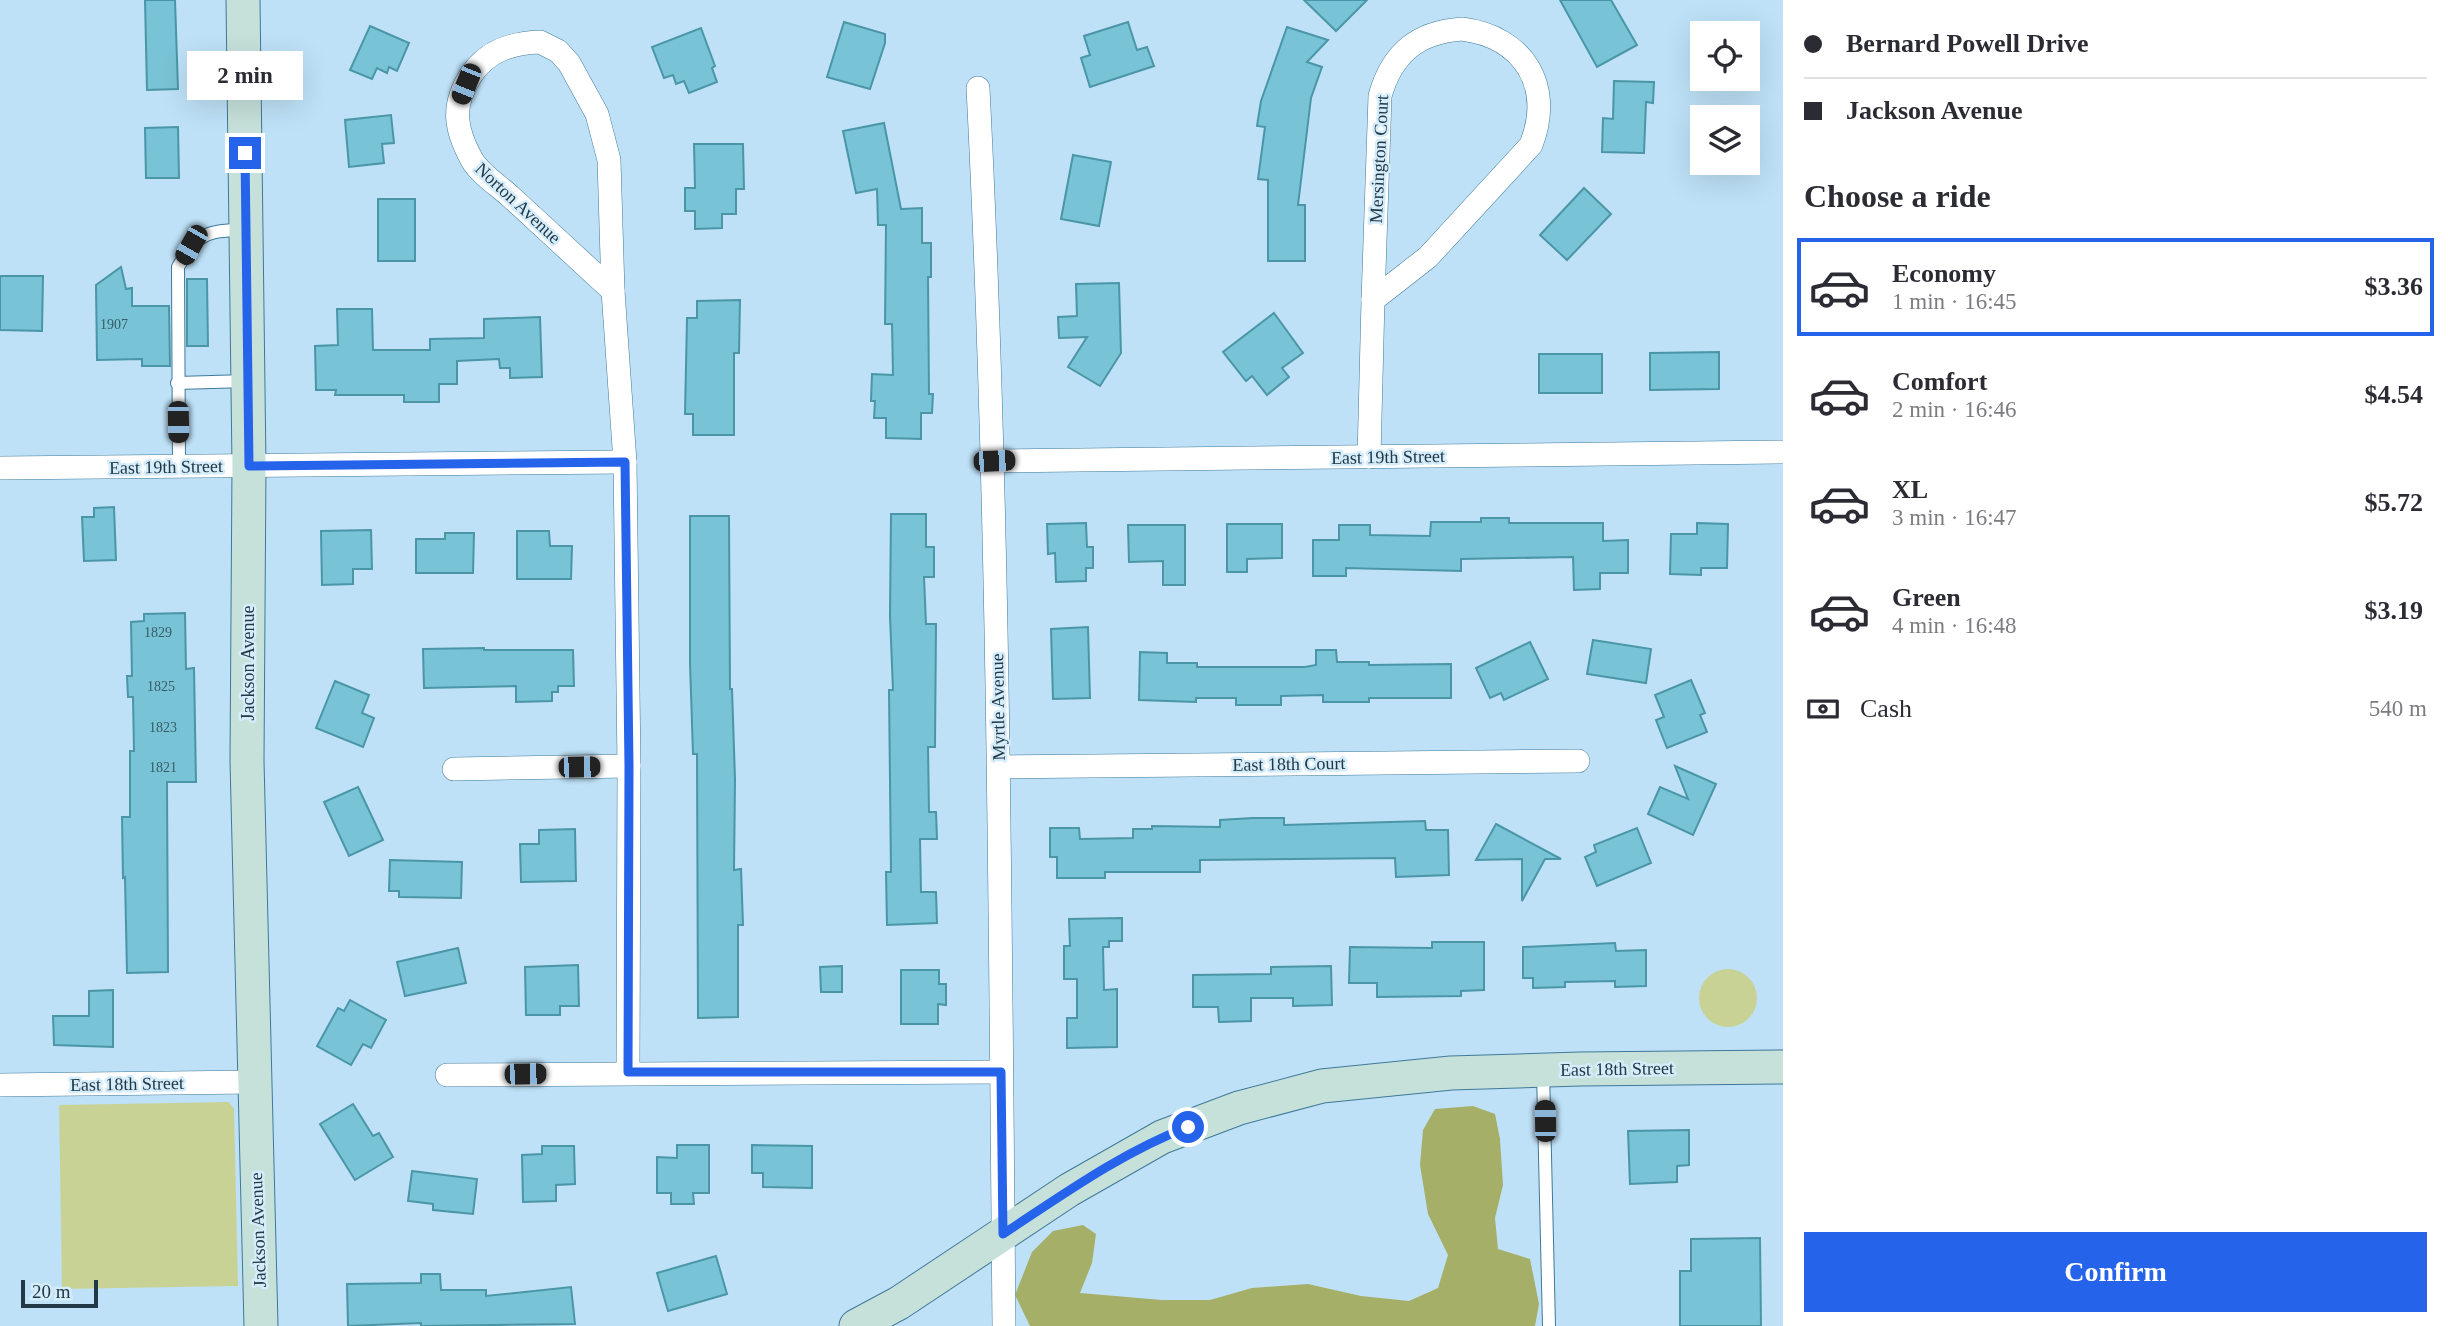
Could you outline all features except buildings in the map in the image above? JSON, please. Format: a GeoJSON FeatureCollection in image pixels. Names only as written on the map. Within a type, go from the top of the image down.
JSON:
{"type":"FeatureCollection","features":[{"type":"Feature","properties":{"kind":"street","name":"Jackson Avenue"},"geometry":{"type":"LineString","coordinates":[[243,0],[249,466],[247,761],[261,1326]]}},
{"type":"Feature","properties":{"kind":"street","name":"Mersington Court"},"geometry":{"type":"LineString","coordinates":[[1369,457],[1373,300],[1380,104],[1384,80],[1402,52],[1429,34],[1462,29],[1494,36],[1519,55],[1529,68],[1535,83],[1539,114],[1531,145],[1428,257],[1373,300]]}},
{"type":"Feature","properties":{"kind":"street","name":"Norton Avenue"},"geometry":{"type":"LineString","coordinates":[[613,291],[473,163],[458,129],[457,107],[466,84],[478,66],[496,50],[520,43],[540,42],[558,51],[569,63],[597,114],[609,160],[613,291],[625,462],[629,766],[628,1072]]}},
{"type":"Feature","properties":{"kind":"street","name":"Myrtle Avenue"},"geometry":{"type":"LineString","coordinates":[[978,88],[994,461],[1004,1326]]}},
{"type":"Feature","properties":{"kind":"street","name":"East 19th Street"},"geometry":{"type":"LineString","coordinates":[[994,461],[1783,452]]}},
{"type":"Feature","properties":{"kind":"street","name":"East 19th Street"},"geometry":{"type":"LineString","coordinates":[[0,468],[625,462]]}},
{"type":"Feature","properties":{"kind":"street","name":"East 18th Court"},"geometry":{"type":"LineString","coordinates":[[999,767],[1578,761]]}},
{"type":"Feature","properties":{"kind":"street"},"geometry":{"type":"LineString","coordinates":[[454,769],[629,766]]}},
{"type":"Feature","properties":{"kind":"street","name":"East 18th Street"},"geometry":{"type":"LineString","coordinates":[[856,1326],[899,1303],[1069,1191],[1162,1137],[1239,1108],[1322,1086],[1451,1073],[1783,1068]]}},
{"type":"Feature","properties":{"kind":"street"},"geometry":{"type":"LineString","coordinates":[[447,1075],[1001,1072]]}},
{"type":"Feature","properties":{"kind":"street","name":"East 18th Street"},"geometry":{"type":"LineString","coordinates":[[0,1086],[253,1082]]}},
{"type":"Feature","properties":{"kind":"lane"},"geometry":{"type":"LineString","coordinates":[[179,467],[178,267],[191,245],[210,232],[246,229]]}},
{"type":"Feature","properties":{"kind":"lane"},"geometry":{"type":"LineString","coordinates":[[177,383],[248,382]]}},
{"type":"Feature","properties":{"kind":"lane"},"geometry":{"type":"LineString","coordinates":[[1544,1070],[1549,1326]]}},
{"type":"Feature","properties":{"kind":"green space"},"geometry":{"type":"Polygon","coordinates":[[[1728,969],[1739,971],[1752,982],[1757,998],[1755,1009],[1744,1022],[1728,1027],[1717,1025],[1704,1014],[1699,998],[1701,987],[1712,974],[1728,969]]]}},
{"type":"Feature","properties":{"kind":"green space"},"geometry":{"type":"Polygon","coordinates":[[[229,1102],[234,1109],[238,1286],[62,1289],[59,1105],[229,1102]]]}},
{"type":"Feature","properties":{"kind":"green space"},"geometry":{"type":"Polygon","coordinates":[[[1473,1106],[1495,1114],[1500,1139],[1503,1185],[1495,1218],[1498,1249],[1530,1259],[1539,1304],[1535,1326],[1030,1326],[1015,1295],[1032,1252],[1053,1231],[1083,1225],[1096,1234],[1092,1263],[1080,1293],[1162,1300],[1210,1300],[1252,1288],[1308,1284],[1361,1296],[1409,1301],[1438,1288],[1448,1255],[1428,1214],[1420,1165],[1423,1130],[1435,1109],[1473,1106]]]}},
{"type":"Feature","properties":{"kind":"route"},"geometry":{"type":"LineString","coordinates":[[245,153],[249,466],[625,462],[629,766],[628,1072],[1001,1072],[1003,1234],[1069,1191],[1162,1137],[1188,1127]]}}]}
